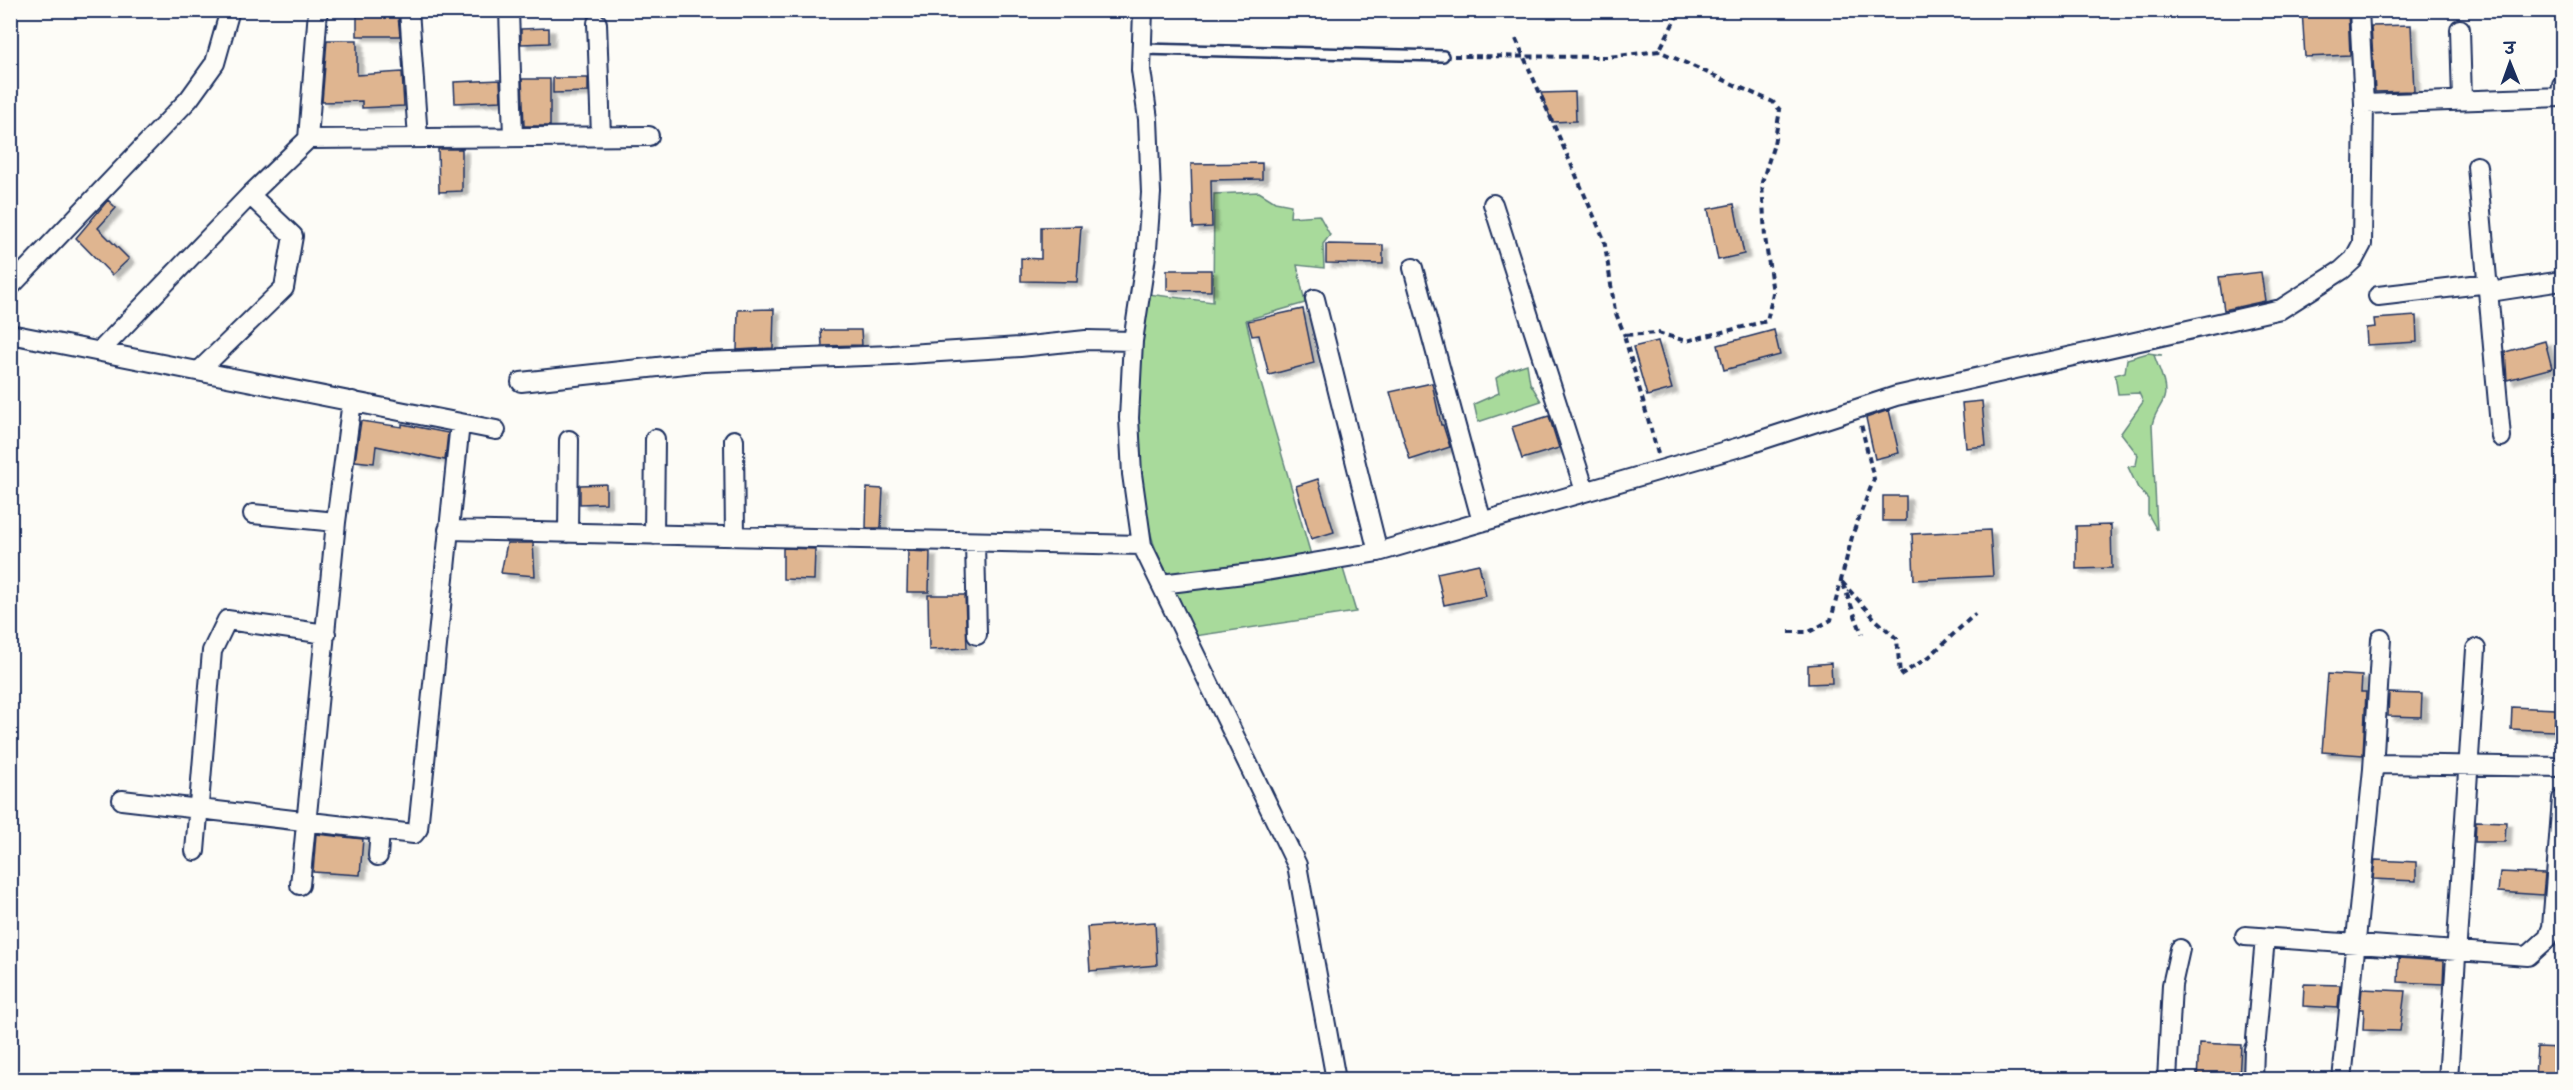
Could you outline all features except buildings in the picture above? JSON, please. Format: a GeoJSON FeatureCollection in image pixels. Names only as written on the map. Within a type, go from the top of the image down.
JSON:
{"type":"FeatureCollection","features":[{"type":"Feature","properties":{"kind":"street"},"geometry":{"type":"LineString","coordinates":[[10,287],[189,99],[215,63],[230,10]]}},
{"type":"Feature","properties":{"kind":"street"},"geometry":{"type":"LineString","coordinates":[[100,351],[250,195],[308,139],[318,10]]}},
{"type":"Feature","properties":{"kind":"street"},"geometry":{"type":"LineString","coordinates":[[409,10],[418,138]]}},
{"type":"Feature","properties":{"kind":"street"},"geometry":{"type":"LineString","coordinates":[[509,10],[513,137]]}},
{"type":"Feature","properties":{"kind":"street"},"geometry":{"type":"LineString","coordinates":[[1143,10],[1142,49],[1151,193],[1147,249],[1133,341],[1131,452],[1142,545],[1297,865],[1336,1080]]}},
{"type":"Feature","properties":{"kind":"street"},"geometry":{"type":"LineString","coordinates":[[1161,584],[1260,572],[1378,552],[1662,469],[1896,396],[2281,309],[2342,270],[2359,253],[2362,244],[2364,104],[2359,10]]}},
{"type":"Feature","properties":{"kind":"street"},"geometry":{"type":"LineString","coordinates":[[597,23],[601,136]]}},
{"type":"Feature","properties":{"kind":"street"},"geometry":{"type":"LineString","coordinates":[[2460,29],[2462,100]]}},
{"type":"Feature","properties":{"kind":"street"},"geometry":{"type":"LineString","coordinates":[[2364,104],[2561,97],[2562,85]]}},
{"type":"Feature","properties":{"kind":"street"},"geometry":{"type":"LineString","coordinates":[[308,139],[649,136]]}},
{"type":"Feature","properties":{"kind":"street"},"geometry":{"type":"LineString","coordinates":[[2477,166],[2490,287],[2501,437]]}},
{"type":"Feature","properties":{"kind":"street"},"geometry":{"type":"LineString","coordinates":[[200,371],[284,288],[293,236],[250,195]]}},
{"type":"Feature","properties":{"kind":"street"},"geometry":{"type":"LineString","coordinates":[[1493,204],[1585,491]]}},
{"type":"Feature","properties":{"kind":"street"},"geometry":{"type":"LineString","coordinates":[[1413,268],[1482,522]]}},
{"type":"Feature","properties":{"kind":"street"},"geometry":{"type":"LineString","coordinates":[[2378,296],[2562,280]]}},
{"type":"Feature","properties":{"kind":"street"},"geometry":{"type":"LineString","coordinates":[[1315,299],[1378,552]]}},
{"type":"Feature","properties":{"kind":"street"},"geometry":{"type":"LineString","coordinates":[[10,334],[496,430]]}},
{"type":"Feature","properties":{"kind":"street"},"geometry":{"type":"LineString","coordinates":[[521,382],[703,362],[892,355],[1086,340],[1133,341]]}},
{"type":"Feature","properties":{"kind":"street"},"geometry":{"type":"LineString","coordinates":[[300,885],[336,522],[352,401]]}},
{"type":"Feature","properties":{"kind":"street"},"geometry":{"type":"LineString","coordinates":[[122,800],[414,834],[418,829],[460,423]]}},
{"type":"Feature","properties":{"kind":"street"},"geometry":{"type":"LineString","coordinates":[[654,535],[655,438]]}},
{"type":"Feature","properties":{"kind":"street"},"geometry":{"type":"LineString","coordinates":[[568,533],[569,440]]}},
{"type":"Feature","properties":{"kind":"street"},"geometry":{"type":"LineString","coordinates":[[734,440],[735,536]]}},
{"type":"Feature","properties":{"kind":"street"},"geometry":{"type":"LineString","coordinates":[[253,514],[336,522]]}},
{"type":"Feature","properties":{"kind":"street"},"geometry":{"type":"LineString","coordinates":[[448,530],[1142,545]]}},
{"type":"Feature","properties":{"kind":"street"},"geometry":{"type":"LineString","coordinates":[[975,542],[977,635]]}},
{"type":"Feature","properties":{"kind":"street"},"geometry":{"type":"LineString","coordinates":[[195,852],[212,651],[227,620],[326,634]]}},
{"type":"Feature","properties":{"kind":"street"},"geometry":{"type":"LineString","coordinates":[[2342,1080],[2373,769],[2381,639]]}},
{"type":"Feature","properties":{"kind":"street"},"geometry":{"type":"LineString","coordinates":[[2448,1080],[2475,649]]}},
{"type":"Feature","properties":{"kind":"street"},"geometry":{"type":"LineString","coordinates":[[2373,769],[2380,765],[2562,767]]}},
{"type":"Feature","properties":{"kind":"street"},"geometry":{"type":"LineString","coordinates":[[2245,936],[2357,943],[2457,953],[2528,956],[2548,938],[2552,927],[2562,799]]}},
{"type":"Feature","properties":{"kind":"street"},"geometry":{"type":"LineString","coordinates":[[378,856],[380,830]]}},
{"type":"Feature","properties":{"kind":"street"},"geometry":{"type":"LineString","coordinates":[[2253,1080],[2265,938]]}},
{"type":"Feature","properties":{"kind":"street"},"geometry":{"type":"LineString","coordinates":[[2167,1080],[2172,985],[2180,949]]}},
{"type":"Feature","properties":{"kind":"lane"},"geometry":{"type":"LineString","coordinates":[[1142,49],[1443,56]]}},
{"type":"Feature","properties":{"kind":"path"},"geometry":{"type":"LineString","coordinates":[[1659,51],[1680,10]]}},
{"type":"Feature","properties":{"kind":"path"},"geometry":{"type":"LineString","coordinates":[[1516,39],[1604,239],[1615,311],[1625,337],[1662,469]]}},
{"type":"Feature","properties":{"kind":"path"},"geometry":{"type":"LineString","coordinates":[[1443,56],[1608,57],[1659,51],[1773,102],[1780,110],[1774,144],[1762,182],[1765,237],[1773,294],[1767,321],[1686,341],[1658,333],[1625,337]]}},
{"type":"Feature","properties":{"kind":"path"},"geometry":{"type":"LineString","coordinates":[[1789,632],[1809,632],[1831,620],[1854,533],[1874,478],[1858,409]]}},
{"type":"Feature","properties":{"kind":"path"},"geometry":{"type":"LineString","coordinates":[[1842,581],[1875,619],[1897,639],[1900,675],[1929,657],[1975,614]]}},
{"type":"Feature","properties":{"kind":"path"},"geometry":{"type":"LineString","coordinates":[[1842,581],[1862,634]]}},
{"type":"Feature","properties":{"kind":"green space"},"geometry":{"type":"Polygon","coordinates":[[[1259,192],[1275,202],[1291,205],[1290,217],[1319,215],[1330,235],[1323,244],[1324,268],[1297,265],[1305,303],[1246,320],[1258,373],[1311,555],[1169,576],[1152,538],[1140,478],[1138,386],[1148,294],[1213,302],[1214,194],[1259,192]]]}},
{"type":"Feature","properties":{"kind":"green space"},"geometry":{"type":"Polygon","coordinates":[[[2148,353],[2162,355],[2154,355],[2165,388],[2164,398],[2152,425],[2157,530],[2148,514],[2148,499],[2138,488],[2128,467],[2136,465],[2138,455],[2121,433],[2143,402],[2139,393],[2118,394],[2115,375],[2125,372],[2127,359],[2148,353]]]}},
{"type":"Feature","properties":{"kind":"green space"},"geometry":{"type":"Polygon","coordinates":[[[1527,364],[1530,383],[1541,401],[1478,422],[1474,404],[1499,393],[1496,378],[1509,370],[1527,364]]]}},
{"type":"Feature","properties":{"kind":"green space"},"geometry":{"type":"Polygon","coordinates":[[[1341,562],[1356,612],[1195,636],[1173,589],[1341,562]]]}}]}
